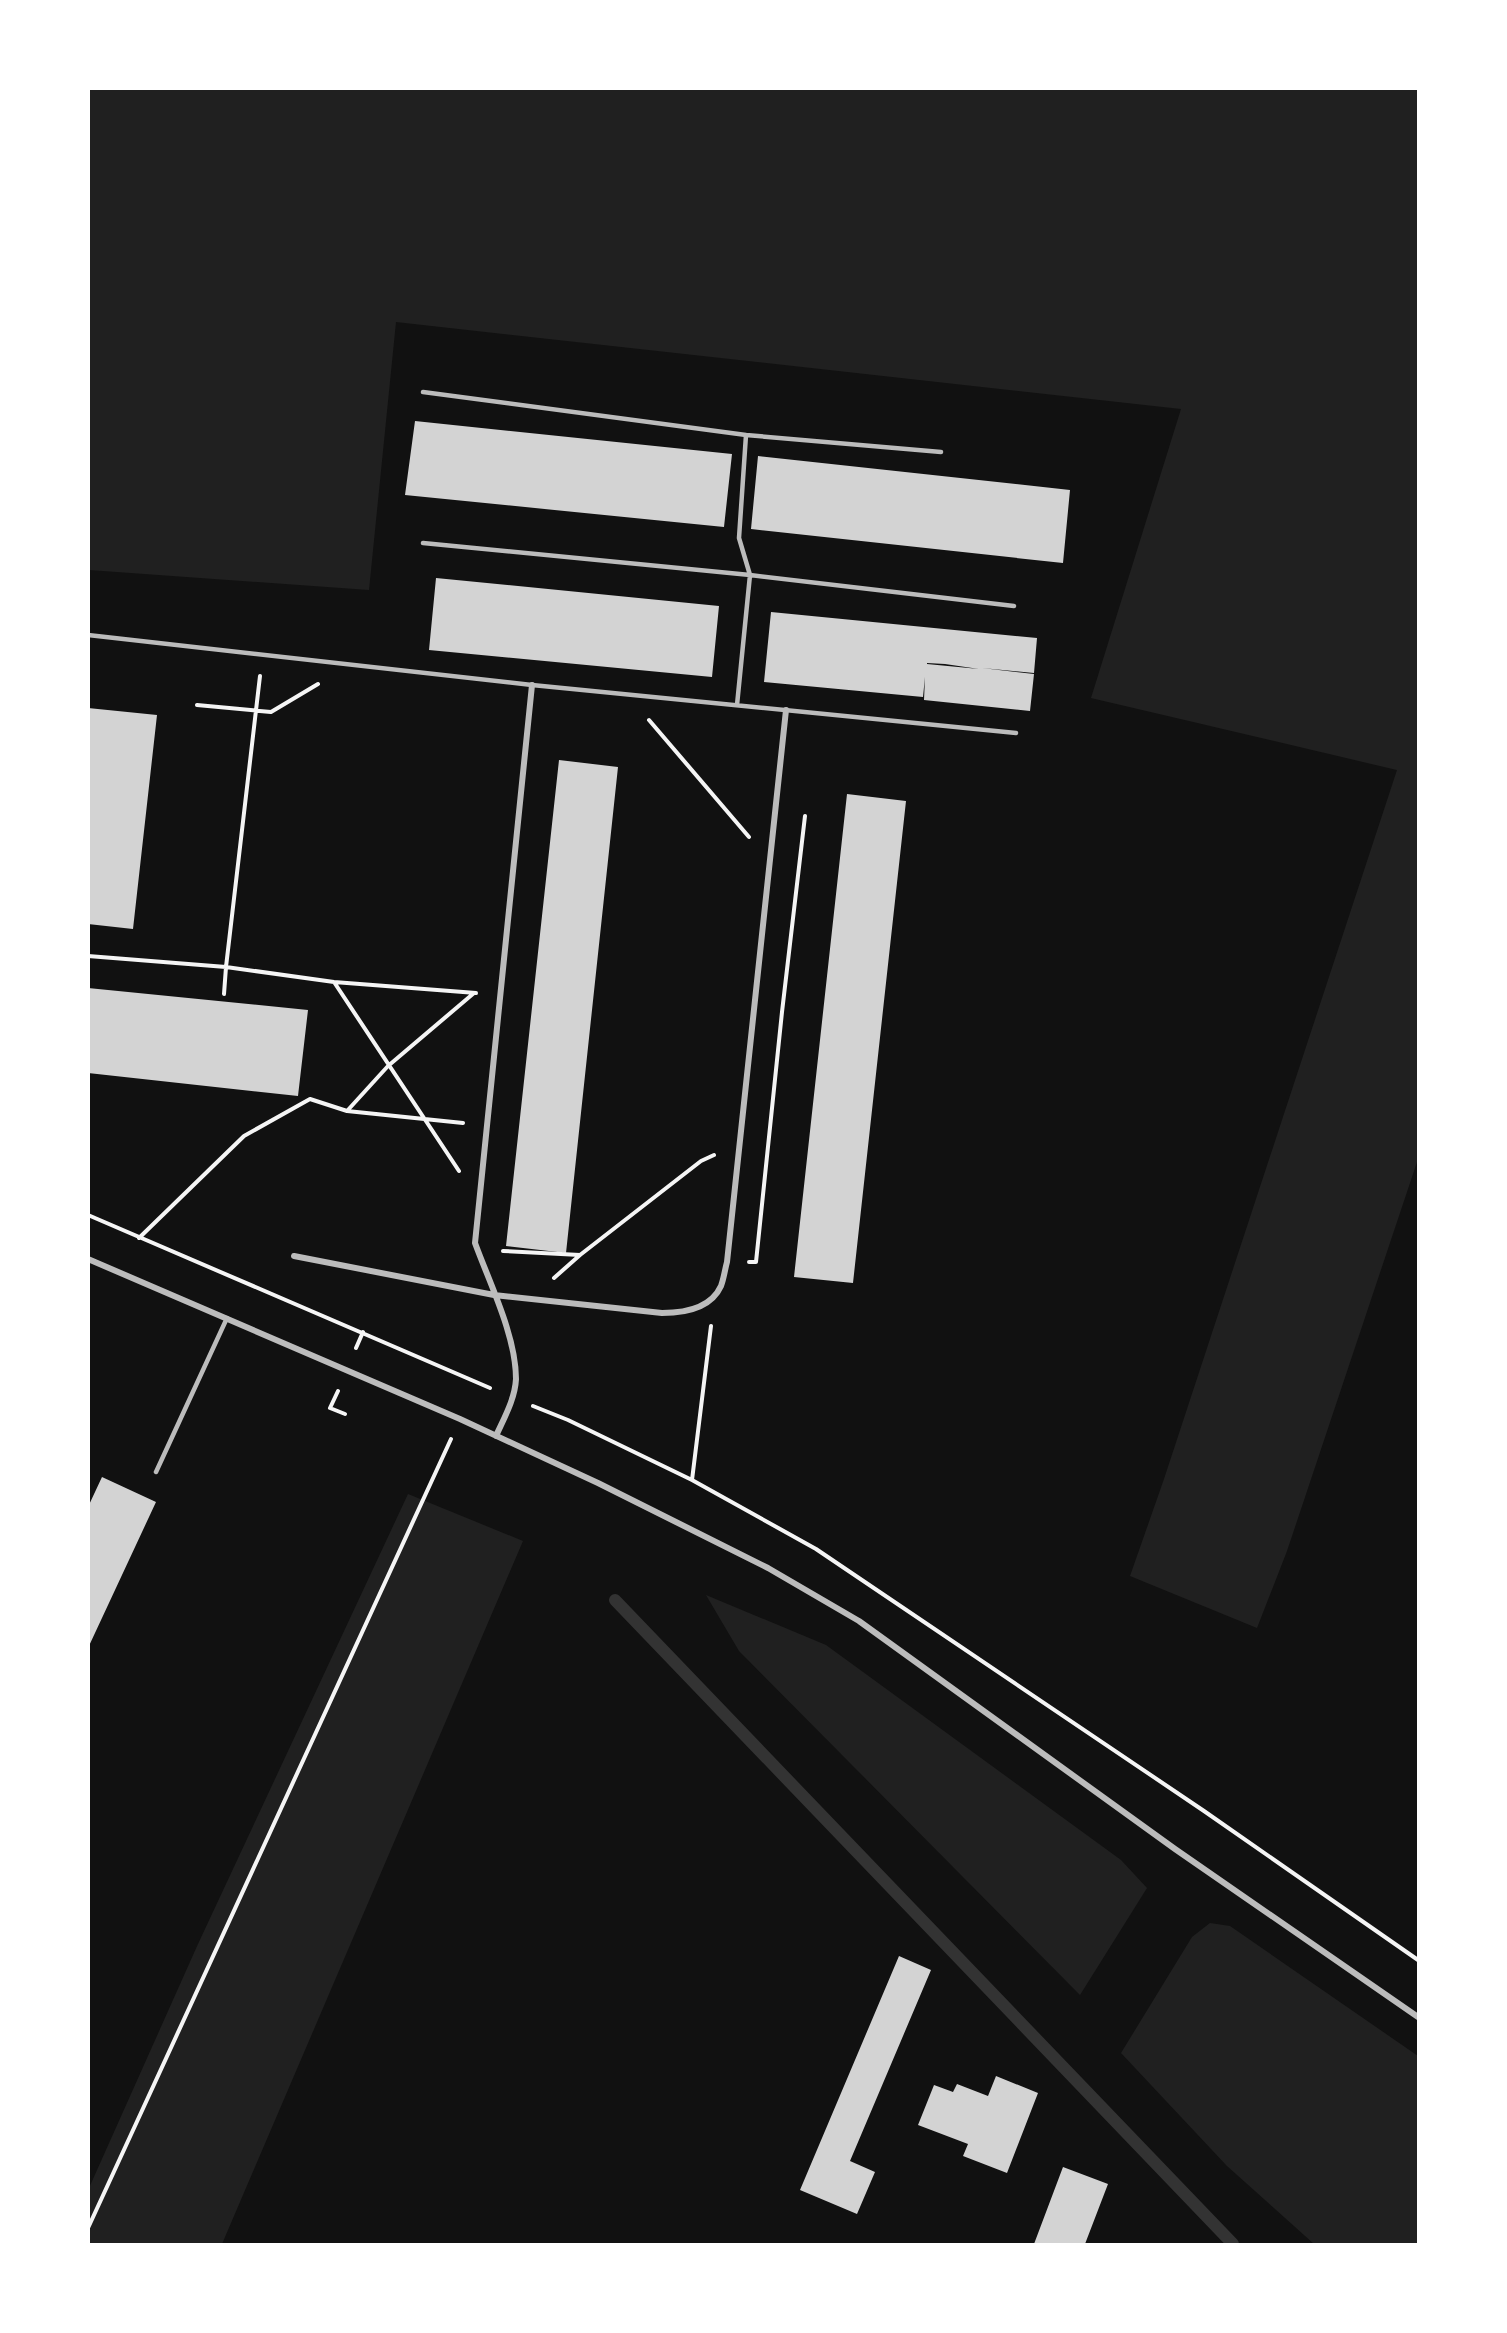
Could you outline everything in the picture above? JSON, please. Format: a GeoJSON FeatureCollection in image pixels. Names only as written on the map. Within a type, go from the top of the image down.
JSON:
{"type":"FeatureCollection","features":[{"type":"Feature","properties":{"kind":"street"},"geometry":{"type":"LineString","coordinates":[[496,1436],[512,1398],[516,1381],[512,1350],[475,1243],[532,685]]}},
{"type":"Feature","properties":{"kind":"street"},"geometry":{"type":"LineString","coordinates":[[294,1256],[494,1295],[673,1313],[685,1313],[696,1308],[721,1287],[727,1262],[786,710]]}},
{"type":"Feature","properties":{"kind":"street"},"geometry":{"type":"LineString","coordinates":[[88,1259],[460,1419],[609,1488],[768,1568],[859,1621],[1176,1850],[1419,2017]]}},
{"type":"Feature","properties":{"kind":"lane"},"geometry":{"type":"LineString","coordinates":[[423,392],[746,435],[941,452]]}},
{"type":"Feature","properties":{"kind":"lane"},"geometry":{"type":"LineString","coordinates":[[737,705],[750,575],[740,538],[746,435]]}},
{"type":"Feature","properties":{"kind":"lane"},"geometry":{"type":"LineString","coordinates":[[423,543],[750,575],[1014,606]]}},
{"type":"Feature","properties":{"kind":"lane"},"geometry":{"type":"LineString","coordinates":[[88,635],[532,685],[1016,734]]}},
{"type":"Feature","properties":{"kind":"lane"},"geometry":{"type":"LineString","coordinates":[[156,1472],[226,1318]]}},
{"type":"Feature","properties":{"kind":"path"},"geometry":{"type":"LineString","coordinates":[[224,994],[262,654]]}},
{"type":"Feature","properties":{"kind":"path"},"geometry":{"type":"LineString","coordinates":[[198,705],[271,712],[319,683]]}},
{"type":"Feature","properties":{"kind":"path"},"geometry":{"type":"LineString","coordinates":[[638,718],[650,720],[769,860]]}},
{"type":"Feature","properties":{"kind":"path"},"geometry":{"type":"LineString","coordinates":[[727,1262],[756,1262],[805,816]]}},
{"type":"Feature","properties":{"kind":"path"},"geometry":{"type":"LineString","coordinates":[[88,956],[226,967],[334,982],[501,995]]}},
{"type":"Feature","properties":{"kind":"path"},"geometry":{"type":"LineString","coordinates":[[334,982],[479,1202]]}},
{"type":"Feature","properties":{"kind":"path"},"geometry":{"type":"LineString","coordinates":[[347,1111],[388,1066],[475,992]]}},
{"type":"Feature","properties":{"kind":"path"},"geometry":{"type":"LineString","coordinates":[[139,1238],[244,1136],[310,1099],[347,1111],[487,1123]]}},
{"type":"Feature","properties":{"kind":"path"},"geometry":{"type":"LineString","coordinates":[[545,1300],[549,1283],[579,1255],[701,1161],[713,1155],[766,1164]]}},
{"type":"Feature","properties":{"kind":"path"},"geometry":{"type":"LineString","coordinates":[[497,1249],[505,1252],[579,1255]]}},
{"type":"Feature","properties":{"kind":"path"},"geometry":{"type":"LineString","coordinates":[[692,1480],[714,1294]]}},
{"type":"Feature","properties":{"kind":"path"},"geometry":{"type":"LineString","coordinates":[[88,2228],[460,1419]]}},
{"type":"Feature","properties":{"kind":"shaded area"},"geometry":{"type":"Polygon","coordinates":[[[88,89],[1418,89],[1418,1159],[1287,1551],[1257,1628],[1130,1576],[1397,770],[1091,698],[1181,409],[396,322],[369,590],[89,570],[88,89]]]}},
{"type":"Feature","properties":{"kind":"shaded area"},"geometry":{"type":"Polygon","coordinates":[[[408,1494],[523,1541],[222,2244],[89,2244],[89,2188],[198,1944],[408,1494]]]}},
{"type":"Feature","properties":{"kind":"shaded area"},"geometry":{"type":"Polygon","coordinates":[[[706,1595],[826,1645],[1121,1860],[1147,1888],[1080,1995],[739,1651],[706,1595]]]}},
{"type":"Feature","properties":{"kind":"shaded area"},"geometry":{"type":"Polygon","coordinates":[[[1210,1923],[1230,1926],[1418,2056],[1418,2244],[1314,2244],[1227,2166],[1121,2053],[1192,1937],[1210,1923]]]}},
{"type":"Feature","properties":{"kind":"building"},"geometry":{"type":"Polygon","coordinates":[[[415,421],[732,454],[724,527],[405,495],[415,421]]]}},
{"type":"Feature","properties":{"kind":"building"},"geometry":{"type":"Polygon","coordinates":[[[758,456],[1070,490],[1063,563],[751,529],[758,456]]]}},
{"type":"Feature","properties":{"kind":"building"},"geometry":{"type":"Polygon","coordinates":[[[436,578],[719,606],[712,677],[429,650],[436,578]]]}},
{"type":"Feature","properties":{"kind":"building"},"geometry":{"type":"Polygon","coordinates":[[[771,612],[1037,638],[1034,673],[982,668],[1034,674],[1030,711],[924,700],[925,677],[923,697],[764,682],[771,612]],[[927,663],[979,669],[945,664],[927,663]]]}},
{"type":"Feature","properties":{"kind":"building"},"geometry":{"type":"Polygon","coordinates":[[[88,708],[157,715],[133,929],[88,924],[88,708]]]}},
{"type":"Feature","properties":{"kind":"building"},"geometry":{"type":"Polygon","coordinates":[[[559,760],[618,767],[566,1253],[506,1246],[559,760]]]}},
{"type":"Feature","properties":{"kind":"building"},"geometry":{"type":"Polygon","coordinates":[[[847,794],[906,801],[853,1283],[794,1277],[847,794]]]}},
{"type":"Feature","properties":{"kind":"building"},"geometry":{"type":"Polygon","coordinates":[[[88,988],[308,1010],[298,1096],[88,1073],[88,988]]]}},
{"type":"Feature","properties":{"kind":"building"},"geometry":{"type":"Polygon","coordinates":[[[102,1477],[156,1502],[88,1648],[88,1507],[102,1477]]]}},
{"type":"Feature","properties":{"kind":"building"},"geometry":{"type":"Polygon","coordinates":[[[899,1956],[931,1970],[850,2161],[875,2172],[857,2214],[800,2190],[899,1956]]]}},
{"type":"Feature","properties":{"kind":"building"},"geometry":{"type":"Polygon","coordinates":[[[996,2076],[1038,2093],[1007,2173],[963,2156],[968,2144],[918,2125],[934,2085],[953,2092],[957,2084],[988,2096],[996,2076]]]}},
{"type":"Feature","properties":{"kind":"building"},"geometry":{"type":"Polygon","coordinates":[[[1063,2167],[1108,2184],[1085,2244],[1034,2244],[1063,2167]]]}},
{"type":"Feature","properties":{"kind":"waterway"},"geometry":{"type":"LineString","coordinates":[[615,1600],[1233,2244]]}}]}
